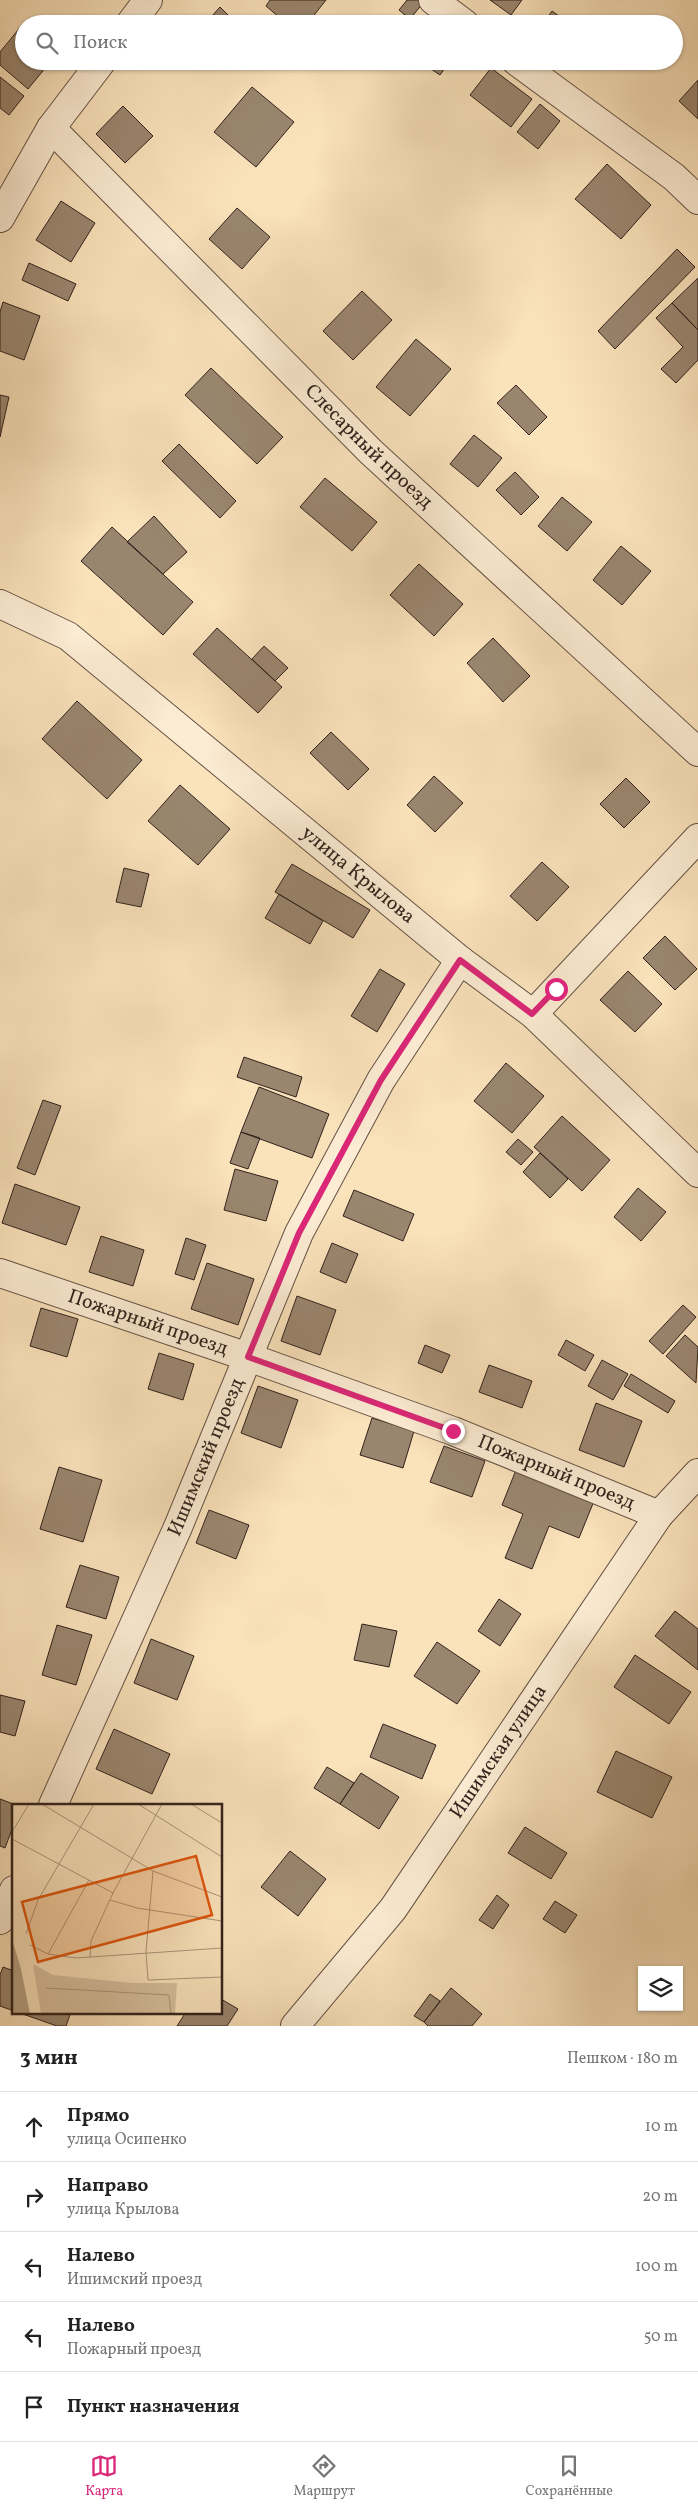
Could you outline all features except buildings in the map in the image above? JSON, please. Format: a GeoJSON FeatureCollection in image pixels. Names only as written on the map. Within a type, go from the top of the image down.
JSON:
{"type":"FeatureCollection","features":[{"type":"Feature","properties":{"kind":"street"},"geometry":{"type":"LineString","coordinates":[[137,15],[148,0]]}},
{"type":"Feature","properties":{"kind":"street"},"geometry":{"type":"LineString","coordinates":[[433,0],[453,15]]}},
{"type":"Feature","properties":{"kind":"street"},"geometry":{"type":"LineString","coordinates":[[0,218],[51,128],[95,70]]}},
{"type":"Feature","properties":{"kind":"street"},"geometry":{"type":"LineString","coordinates":[[528,70],[674,177],[698,200]]}},
{"type":"Feature","properties":{"kind":"street","name":"Слесарный проезд"},"geometry":{"type":"LineString","coordinates":[[51,128],[371,452],[698,752]]}},
{"type":"Feature","properties":{"kind":"street","name":"улица Крылова"},"geometry":{"type":"LineString","coordinates":[[0,604],[68,636],[460,960],[532,1014],[698,1173]]}},
{"type":"Feature","properties":{"kind":"street"},"geometry":{"type":"LineString","coordinates":[[532,1014],[698,838]]}},
{"type":"Feature","properties":{"kind":"street","name":"Ишимский проезд"},"geometry":{"type":"LineString","coordinates":[[52,1804],[178,1527],[299,1233],[381,1080],[460,960]]}},
{"type":"Feature","properties":{"kind":"street","name":"Пожарный проезд"},"geometry":{"type":"LineString","coordinates":[[0,1273],[248,1357],[453,1431],[659,1516]]}},
{"type":"Feature","properties":{"kind":"street","name":"Ишимская улица"},"geometry":{"type":"LineString","coordinates":[[295,2026],[393,1909],[659,1516],[698,1473]]}},
{"type":"Feature","properties":{"kind":"street"},"geometry":{"type":"LineString","coordinates":[[0,1920],[12,1894]]}},
{"type":"Feature","properties":{"kind":"route"},"geometry":{"type":"LineString","coordinates":[[453,1431],[248,1357],[299,1233],[381,1080],[460,960],[532,1014],[556,989]]}}]}
